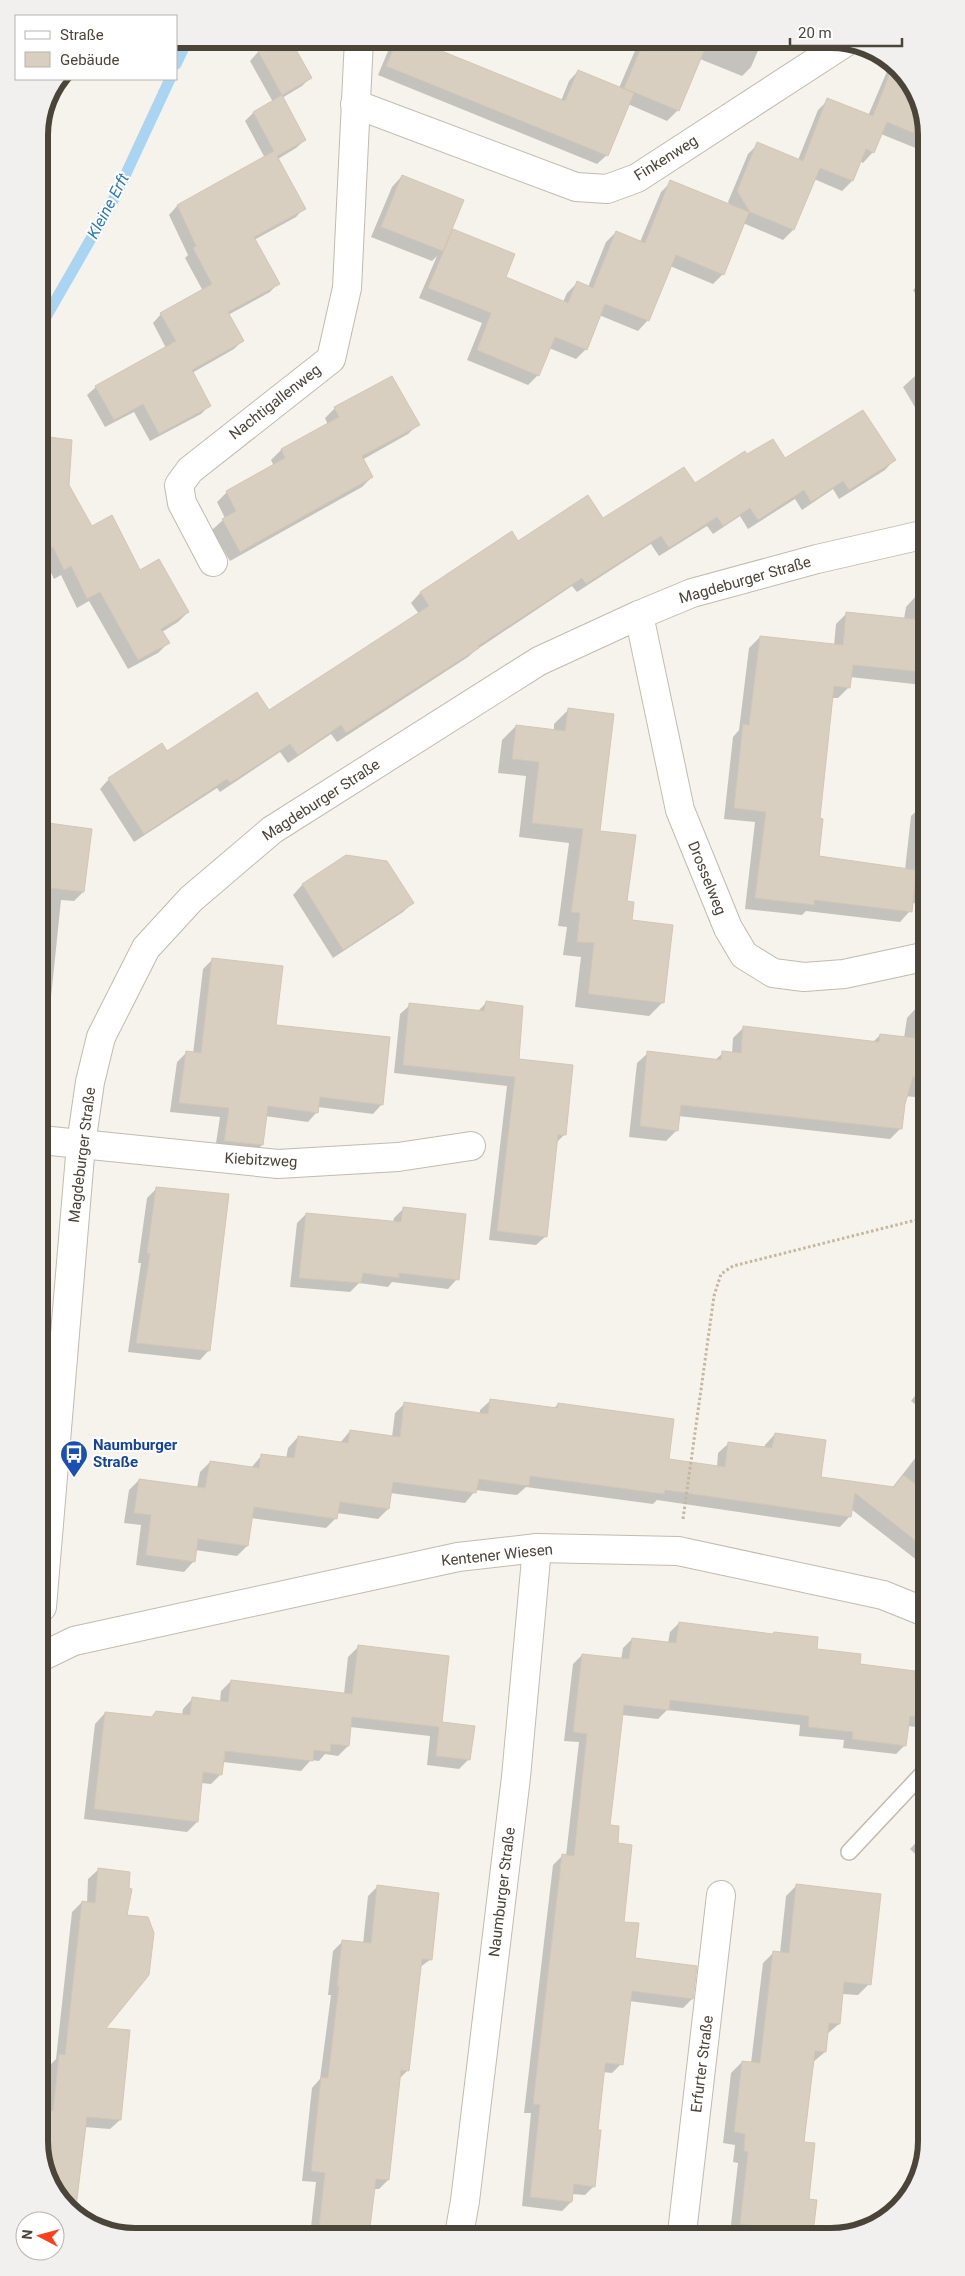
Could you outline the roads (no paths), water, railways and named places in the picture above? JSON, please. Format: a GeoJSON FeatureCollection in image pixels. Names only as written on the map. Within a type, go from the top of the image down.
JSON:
{"type":"FeatureCollection","features":[{"type":"Feature","properties":{"kind":"street","name":"Nachtigallenweg"},"geometry":{"type":"LineString","coordinates":[[213,562],[182,503],[179,485],[190,470],[331,358],[347,288],[359,48]]}},
{"type":"Feature","properties":{"kind":"street","name":"Finkenweg"},"geometry":{"type":"LineString","coordinates":[[355,104],[576,187],[607,189],[637,178],[837,48]]}},
{"type":"Feature","properties":{"kind":"street","name":"Magdeburger Straße"},"geometry":{"type":"LineString","coordinates":[[48,1536],[81,1144],[90,1082],[101,1037],[146,948],[191,899],[280,825],[539,661],[638,615],[692,593],[817,559],[918,536]]}},
{"type":"Feature","properties":{"kind":"street","name":"Drosselweg"},"geometry":{"type":"LineString","coordinates":[[638,615],[680,810],[728,928],[744,955],[773,972],[804,977],[844,974],[918,958]]}},
{"type":"Feature","properties":{"kind":"street","name":"Kiebitzweg"},"geometry":{"type":"LineString","coordinates":[[48,1141],[278,1164],[398,1158],[471,1146]]}},
{"type":"Feature","properties":{"kind":"street","name":"Kentener Wiesen"},"geometry":{"type":"LineString","coordinates":[[48,1653],[74,1641],[458,1557],[537,1548],[678,1551],[883,1595],[918,1609]]}},
{"type":"Feature","properties":{"kind":"street","name":"Naumburger Straße"},"geometry":{"type":"LineString","coordinates":[[460,2228],[515,1787],[537,1548]]}},
{"type":"Feature","properties":{"kind":"street","name":"Erfurter Straße"},"geometry":{"type":"LineString","coordinates":[[683,2228],[721,1895]]}},
{"type":"Feature","properties":{"kind":"lane"},"geometry":{"type":"LineString","coordinates":[[849,1852],[918,1778]]}},
{"type":"Feature","properties":{"kind":"waterway","name":"Kleine Erft"},"geometry":{"type":"LineString","coordinates":[[178,60],[184,48]]}},
{"type":"Feature","properties":{"kind":"waterway","name":"Kleine Erft"},"geometry":{"type":"LineString","coordinates":[[48,313],[116,195],[170,80]]}},
{"type":"Feature","properties":{"kind":"place","name":"Naumburger Straße"},"geometry":{"type":"Point","coordinates":[74,1478]}}]}
